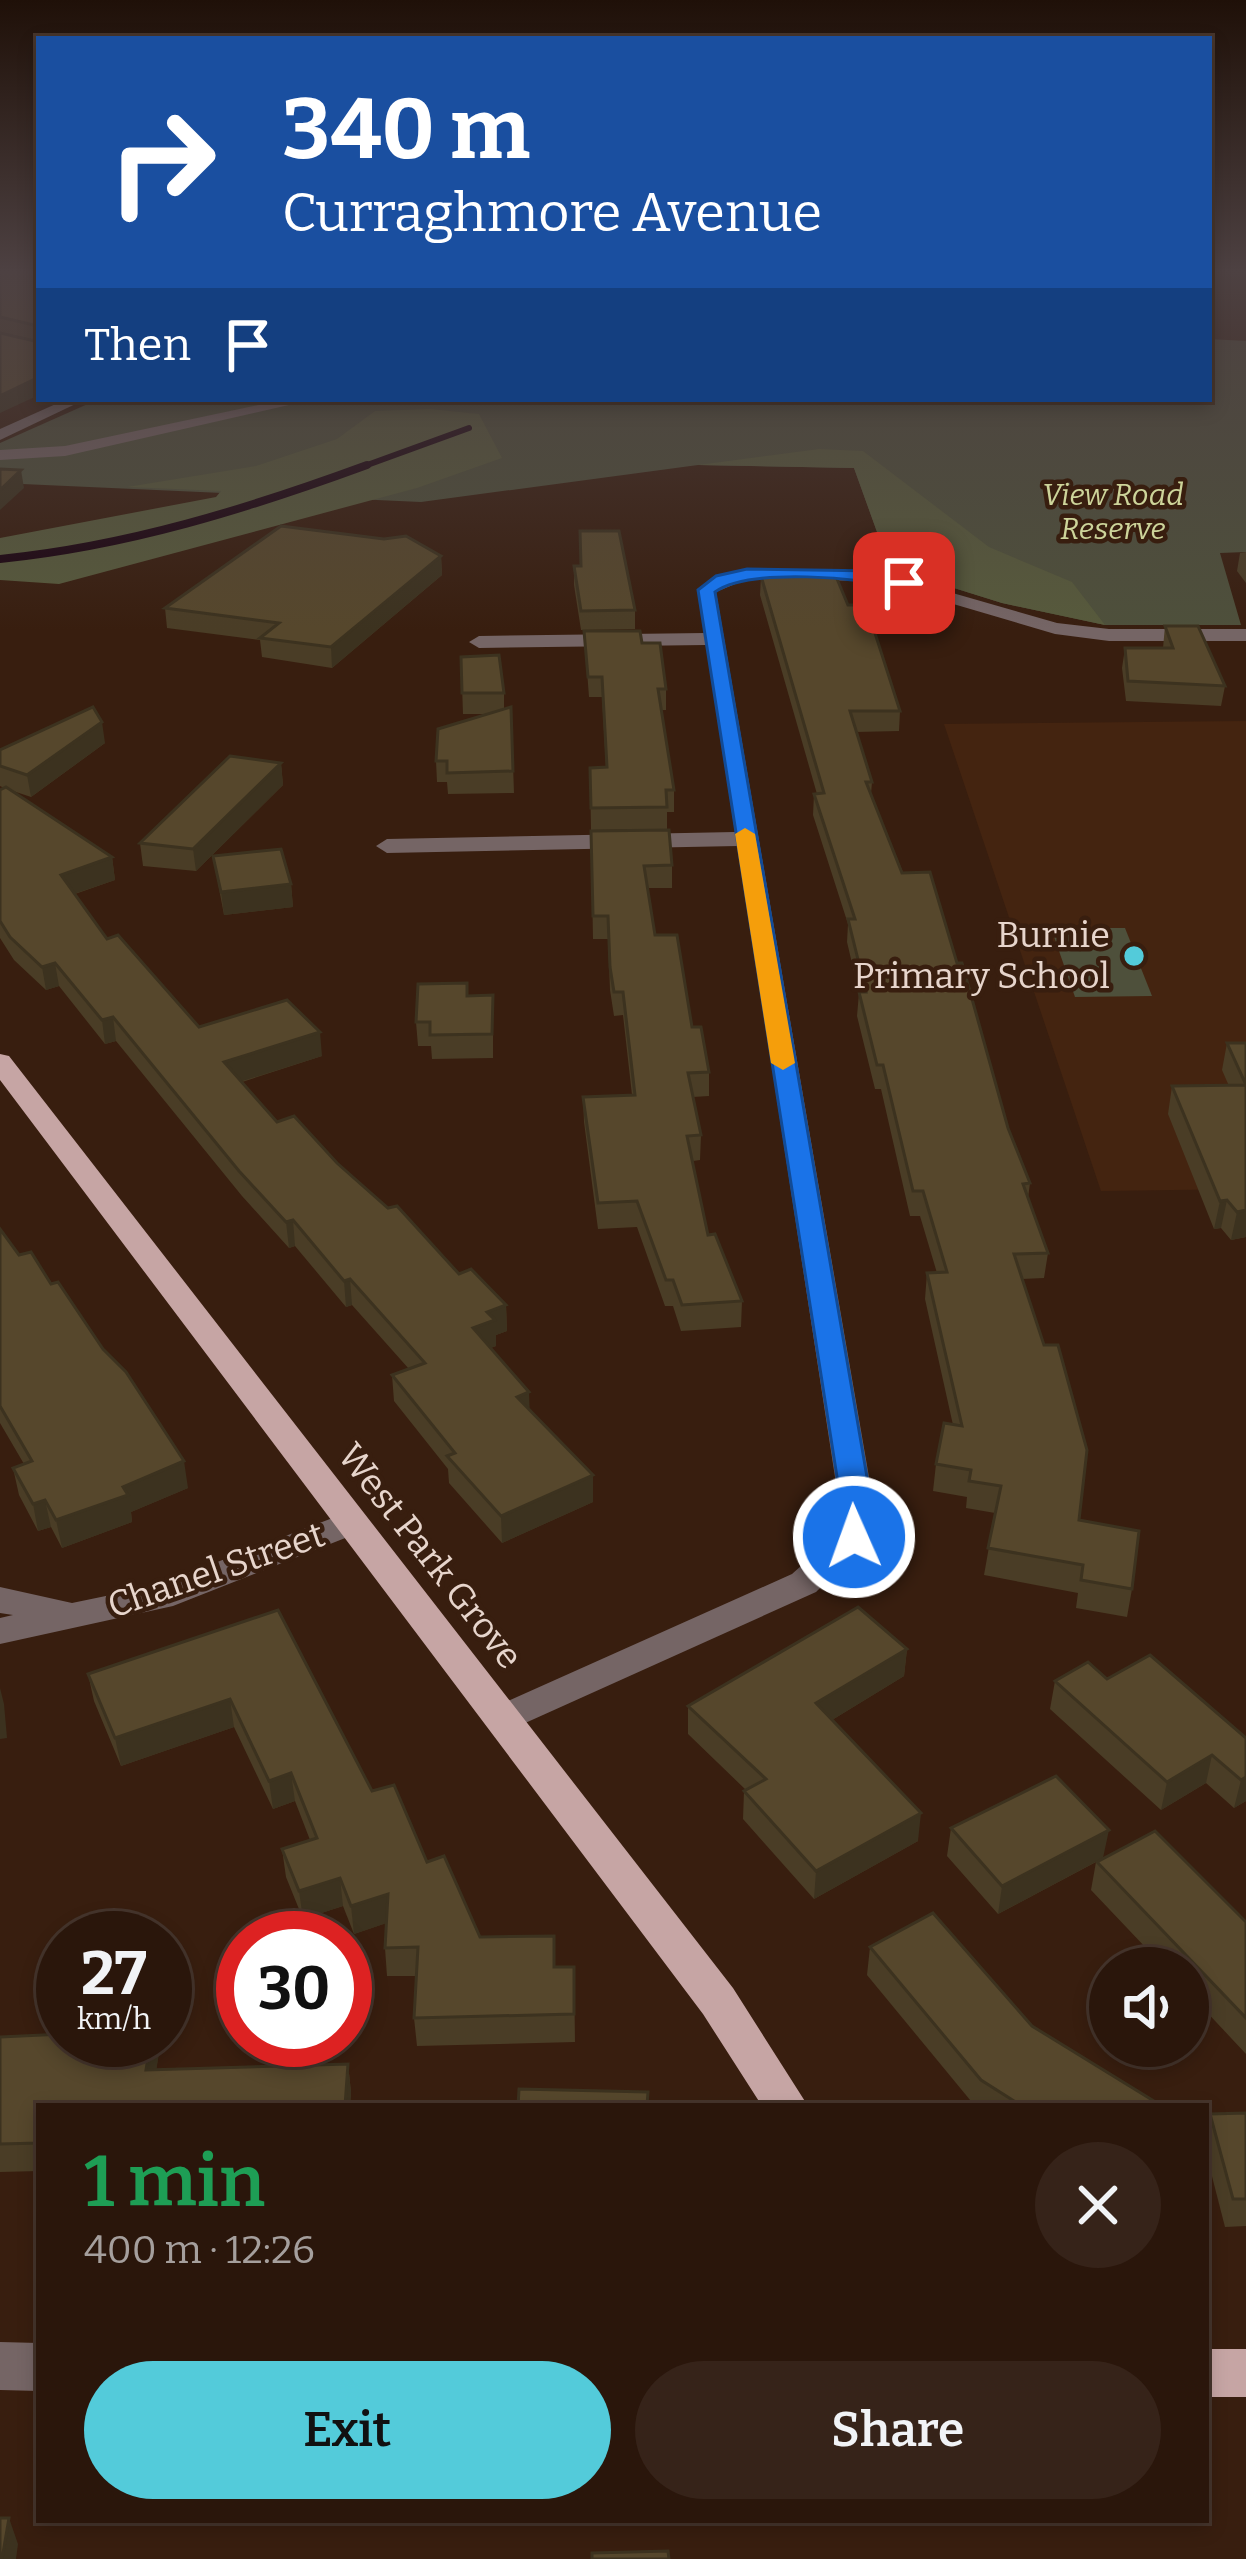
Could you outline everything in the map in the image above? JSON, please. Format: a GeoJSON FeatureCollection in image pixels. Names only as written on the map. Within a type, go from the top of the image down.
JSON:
{"type":"FeatureCollection","features":[{"type":"Feature","properties":{"kind":"main road","name":"West Park Grove"},"geometry":{"type":"LineString","coordinates":[[0,1062],[718,2000],[784,2103]]}},
{"type":"Feature","properties":{"kind":"main road"},"geometry":{"type":"LineString","coordinates":[[1209,2373],[1246,2373]]}},
{"type":"Feature","properties":{"kind":"street"},"geometry":{"type":"LineString","coordinates":[[0,436],[74,402]]}},
{"type":"Feature","properties":{"kind":"street"},"geometry":{"type":"LineString","coordinates":[[0,455],[65,451],[294,402]]}},
{"type":"Feature","properties":{"kind":"street"},"geometry":{"type":"LineString","coordinates":[[503,1719],[804,1583],[854,1537],[852,1477],[706,590],[722,580],[771,574],[876,576],[1073,630],[1246,635]]}},
{"type":"Feature","properties":{"kind":"street"},"geometry":{"type":"LineString","coordinates":[[479,642],[713,639]]}},
{"type":"Feature","properties":{"kind":"street"},"geometry":{"type":"LineString","coordinates":[[387,846],[746,839]]}},
{"type":"Feature","properties":{"kind":"street","name":"Chanel Street"},"geometry":{"type":"LineString","coordinates":[[0,1631],[160,1597],[351,1522]]}},
{"type":"Feature","properties":{"kind":"street","name":"Chanel Street"},"geometry":{"type":"LineString","coordinates":[[0,1600],[81,1617]]}},
{"type":"Feature","properties":{"kind":"street"},"geometry":{"type":"LineString","coordinates":[[0,2366],[36,2367]]}},
{"type":"Feature","properties":{"kind":"shaded area","name":"Burnie Primary School"},"geometry":{"type":"Polygon","coordinates":[[[1246,721],[1246,1189],[1101,1191],[944,724],[1246,721]]]}},
{"type":"Feature","properties":{"kind":"green space","name":"View Road Reserve"},"geometry":{"type":"Polygon","coordinates":[[[1212,390],[1246,390],[1246,552],[1220,553],[1241,625],[1105,625],[1002,603],[890,568],[854,468],[698,465],[421,502],[0,483],[0,443],[92,402],[1212,402],[1212,390]]]}},
{"type":"Feature","properties":{"kind":"green space"},"geometry":{"type":"Polygon","coordinates":[[[375,411],[479,414],[502,458],[417,488],[59,584],[0,580],[0,538],[216,497],[221,491],[127,487],[256,466],[337,439],[375,411]]]}},
{"type":"Feature","properties":{"kind":"green space"},"geometry":{"type":"Polygon","coordinates":[[[819,449],[863,451],[989,547],[1072,582],[1105,625],[1002,603],[890,568],[854,468],[698,465],[819,449]]]}},
{"type":"Feature","properties":{"kind":"green space"},"geometry":{"type":"Polygon","coordinates":[[[1051,928],[1125,928],[1152,996],[1075,997],[1051,928]]]}},
{"type":"Feature","properties":{"kind":"building"},"geometry":{"type":"Polygon","coordinates":[[[0,469],[21,470],[0,490],[0,469]]]}},
{"type":"Feature","properties":{"kind":"building"},"geometry":{"type":"Polygon","coordinates":[[[281,526],[384,539],[406,536],[441,556],[331,647],[260,638],[279,623],[165,608],[281,526]]]}},
{"type":"Feature","properties":{"kind":"building"},"geometry":{"type":"Polygon","coordinates":[[[580,531],[619,531],[635,610],[581,611],[574,566],[581,566],[580,531]]]}},
{"type":"Feature","properties":{"kind":"building"},"geometry":{"type":"Polygon","coordinates":[[[835,574],[848,605],[866,605],[900,711],[850,711],[872,782],[866,782],[902,873],[930,872],[957,963],[962,963],[1008,1128],[1030,1183],[1023,1184],[1048,1253],[1014,1254],[1044,1345],[1058,1345],[1087,1450],[1079,1520],[1139,1531],[1132,1589],[1081,1580],[1083,1565],[988,1548],[1001,1486],[969,1481],[971,1470],[936,1464],[944,1423],[962,1426],[927,1273],[947,1272],[923,1191],[913,1191],[883,1065],[877,1065],[848,919],[855,919],[814,794],[824,793],[761,576],[835,574]]]}},
{"type":"Feature","properties":{"kind":"building"},"geometry":{"type":"Polygon","coordinates":[[[1165,626],[1198,626],[1225,686],[1128,681],[1125,648],[1173,648],[1165,626]]]}},
{"type":"Feature","properties":{"kind":"building"},"geometry":{"type":"Polygon","coordinates":[[[584,631],[640,631],[642,643],[660,643],[666,689],[658,689],[674,790],[666,790],[667,807],[591,808],[590,768],[607,767],[602,677],[588,677],[584,631]]]}},
{"type":"Feature","properties":{"kind":"building"},"geometry":{"type":"Polygon","coordinates":[[[499,655],[504,693],[462,693],[461,657],[499,655]]]}},
{"type":"Feature","properties":{"kind":"building"},"geometry":{"type":"Polygon","coordinates":[[[93,707],[102,722],[27,775],[0,766],[0,750],[93,707]]]}},
{"type":"Feature","properties":{"kind":"building"},"geometry":{"type":"Polygon","coordinates":[[[511,707],[513,771],[447,773],[447,761],[436,761],[438,729],[511,707]]]}},
{"type":"Feature","properties":{"kind":"building"},"geometry":{"type":"Polygon","coordinates":[[[230,756],[281,763],[193,849],[140,843],[230,756]]]}},
{"type":"Feature","properties":{"kind":"building"},"geometry":{"type":"Polygon","coordinates":[[[6,787],[112,857],[61,875],[107,939],[118,935],[199,1027],[287,1000],[320,1032],[224,1062],[277,1122],[294,1116],[388,1208],[397,1206],[459,1274],[471,1269],[506,1305],[487,1312],[495,1320],[473,1328],[529,1392],[517,1397],[593,1475],[501,1516],[447,1456],[455,1453],[392,1375],[425,1363],[350,1279],[344,1281],[293,1220],[286,1222],[239,1171],[113,1017],[102,1020],[55,963],[42,967],[10,937],[0,921],[0,790],[6,787]]]}},
{"type":"Feature","properties":{"kind":"building"},"geometry":{"type":"Polygon","coordinates":[[[669,830],[672,865],[644,866],[655,935],[677,935],[692,1027],[701,1027],[709,1072],[688,1073],[701,1135],[687,1136],[708,1235],[715,1234],[742,1301],[682,1305],[673,1280],[666,1280],[637,1201],[598,1203],[583,1097],[635,1095],[623,992],[614,992],[610,967],[608,916],[593,916],[591,831],[669,830]]]}},
{"type":"Feature","properties":{"kind":"building"},"geometry":{"type":"Polygon","coordinates":[[[281,849],[291,884],[221,892],[213,856],[281,849]]]}},
{"type":"Feature","properties":{"kind":"building"},"geometry":{"type":"Polygon","coordinates":[[[467,983],[467,996],[493,995],[492,1034],[430,1035],[430,1022],[416,1022],[418,984],[467,983]]]}},
{"type":"Feature","properties":{"kind":"building"},"geometry":{"type":"Polygon","coordinates":[[[1227,1043],[1246,1043],[1246,1085],[1227,1043]]]}},
{"type":"Feature","properties":{"kind":"building"},"geometry":{"type":"Polygon","coordinates":[[[1246,1085],[1246,1210],[1237,1212],[1227,1200],[1220,1201],[1172,1086],[1246,1085]]]}},
{"type":"Feature","properties":{"kind":"building"},"geometry":{"type":"Polygon","coordinates":[[[0,1229],[19,1255],[31,1252],[51,1284],[58,1282],[103,1349],[126,1372],[184,1461],[123,1487],[128,1495],[56,1520],[45,1500],[33,1504],[13,1468],[32,1461],[0,1406],[0,1229]]]}},
{"type":"Feature","properties":{"kind":"building"},"geometry":{"type":"Polygon","coordinates":[[[858,1607],[907,1649],[816,1703],[921,1813],[816,1871],[744,1791],[766,1779],[688,1706],[858,1607]]]}},
{"type":"Feature","properties":{"kind":"building"},"geometry":{"type":"Polygon","coordinates":[[[278,1610],[372,1791],[394,1785],[427,1862],[444,1856],[480,1937],[554,1936],[554,1967],[574,1967],[574,2014],[414,2018],[418,1947],[385,1948],[388,1894],[351,1906],[340,1878],[299,1891],[282,1849],[317,1838],[291,1773],[269,1781],[230,1699],[115,1738],[88,1674],[278,1610]]]}},
{"type":"Feature","properties":{"kind":"building"},"geometry":{"type":"Polygon","coordinates":[[[1150,1655],[1246,1738],[1246,1777],[1241,1780],[1212,1755],[1167,1782],[1055,1681],[1088,1662],[1107,1679],[1150,1655]]]}},
{"type":"Feature","properties":{"kind":"building"},"geometry":{"type":"Polygon","coordinates":[[[1056,1776],[1109,1830],[1002,1886],[951,1828],[1056,1776]]]}},
{"type":"Feature","properties":{"kind":"building"},"geometry":{"type":"Polygon","coordinates":[[[1155,1831],[1246,1922],[1246,2018],[1209,1979],[1209,1947],[1178,1947],[1097,1862],[1155,1831]]]}},
{"type":"Feature","properties":{"kind":"building"},"geometry":{"type":"Polygon","coordinates":[[[933,1913],[1032,2026],[1089,2061],[1089,2067],[1099,2067],[1157,2103],[1017,2103],[981,2080],[870,1947],[933,1913]]]}},
{"type":"Feature","properties":{"kind":"building"},"geometry":{"type":"Polygon","coordinates":[[[36,2035],[36,2067],[348,2067],[345,2103],[36,2103],[36,2143],[0,2144],[0,2037],[36,2035]]]}},
{"type":"Feature","properties":{"kind":"building"},"geometry":{"type":"Polygon","coordinates":[[[519,2089],[648,2092],[647,2103],[518,2103],[519,2089]]]}},
{"type":"Feature","properties":{"kind":"building"},"geometry":{"type":"Polygon","coordinates":[[[1246,2113],[1246,2199],[1233,2199],[1210,2114],[1246,2113]]]}},
{"type":"Feature","properties":{"kind":"building"},"geometry":{"type":"Polygon","coordinates":[[[0,2518],[9,2518],[2,2559],[0,2559],[0,2518]]]}},
{"type":"Feature","properties":{"kind":"building"},"geometry":{"type":"Polygon","coordinates":[[[668,2551],[669,2559],[592,2559],[592,2553],[668,2551]]]}},
{"type":"Feature","properties":{"kind":"waterway"},"geometry":{"type":"LineString","coordinates":[[359,468],[469,428]]}},
{"type":"Feature","properties":{"kind":"waterway"},"geometry":{"type":"LineString","coordinates":[[0,559],[94,545],[186,524],[367,465]]}},
{"type":"Feature","properties":{"kind":"slow traffic"},"geometry":{"type":"LineString","coordinates":[[745,834],[783,1063]]}},
{"type":"Feature","properties":{"kind":"place","name":"Burnie Primary School"},"geometry":{"type":"Point","coordinates":[1134,956]}},
{"type":"Feature","properties":{"kind":"route"},"geometry":{"type":"LineString","coordinates":[[854,1537],[852,1477],[706,590],[747,574],[876,576],[904,583]]}}]}
